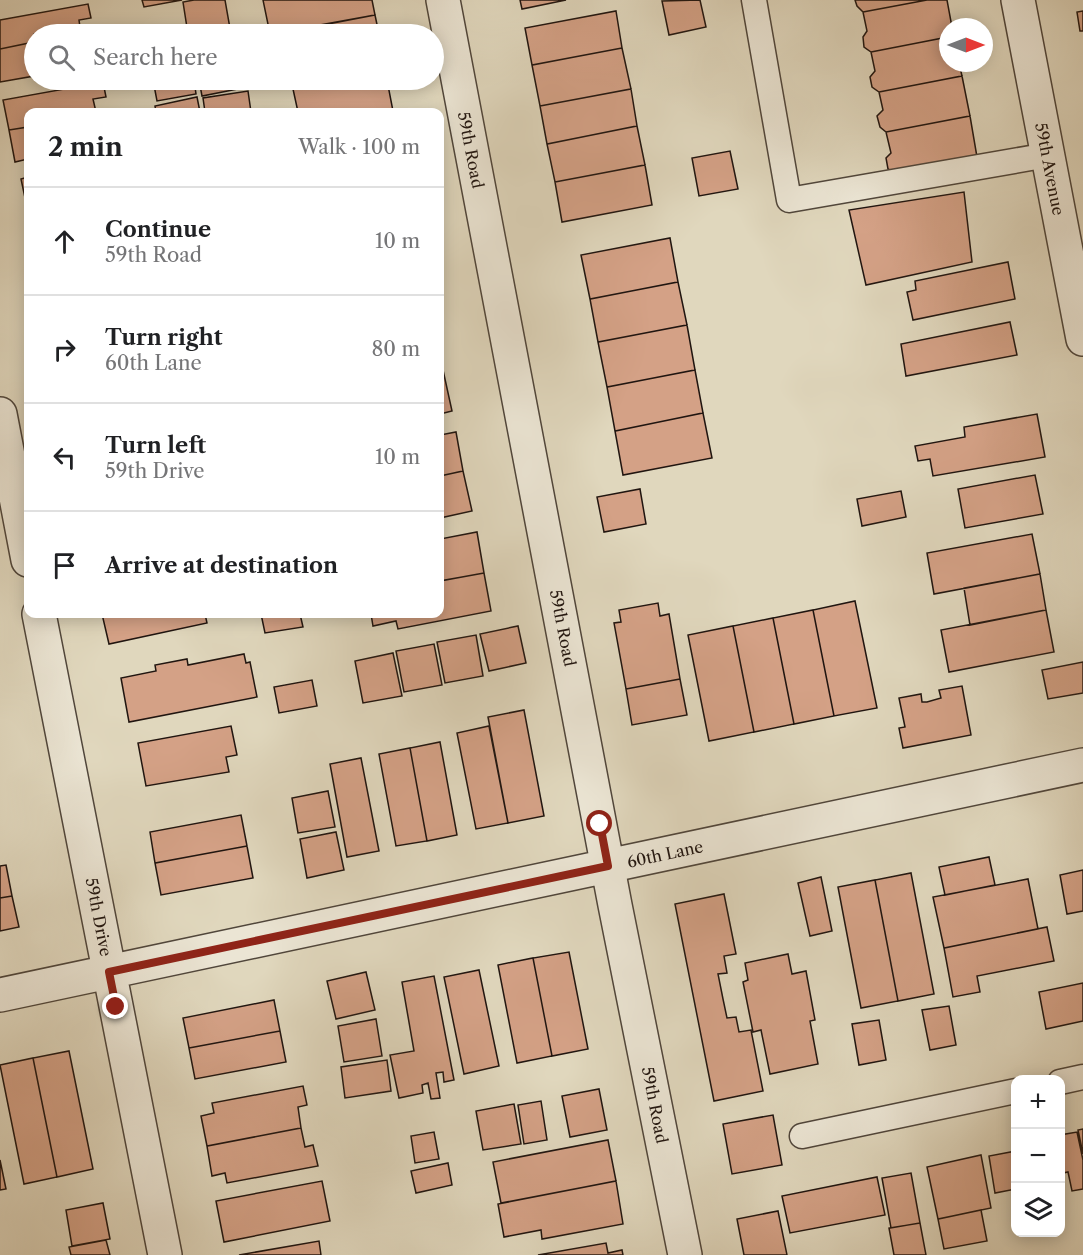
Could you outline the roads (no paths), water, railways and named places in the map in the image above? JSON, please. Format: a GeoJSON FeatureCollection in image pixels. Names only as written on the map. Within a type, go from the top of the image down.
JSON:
{"type":"FeatureCollection","features":[{"type":"Feature","properties":{"kind":"street","name":"59th Road"},"geometry":{"type":"LineString","coordinates":[[443,0],[608,866],[685,1255]]}},
{"type":"Feature","properties":{"kind":"street","name":"59th Avenue"},"geometry":{"type":"LineString","coordinates":[[1018,0],[1048,155],[1073,231],[1083,339]]}},
{"type":"Feature","properties":{"kind":"street"},"geometry":{"type":"LineString","coordinates":[[0,414],[5,470],[24,544]]}},
{"type":"Feature","properties":{"kind":"street","name":"59th Drive"},"geometry":{"type":"LineString","coordinates":[[40,618],[165,1255]]}},
{"type":"Feature","properties":{"kind":"street","name":"60th Lane"},"geometry":{"type":"LineString","coordinates":[[0,995],[1083,765]]}},
{"type":"Feature","properties":{"kind":"lane"},"geometry":{"type":"LineString","coordinates":[[754,0],[789,200],[1048,155]]}},
{"type":"Feature","properties":{"kind":"lane"},"geometry":{"type":"LineString","coordinates":[[1065,1081],[1083,1077]]}},
{"type":"Feature","properties":{"kind":"lane"},"geometry":{"type":"LineString","coordinates":[[802,1136],[1011,1092]]}}]}
